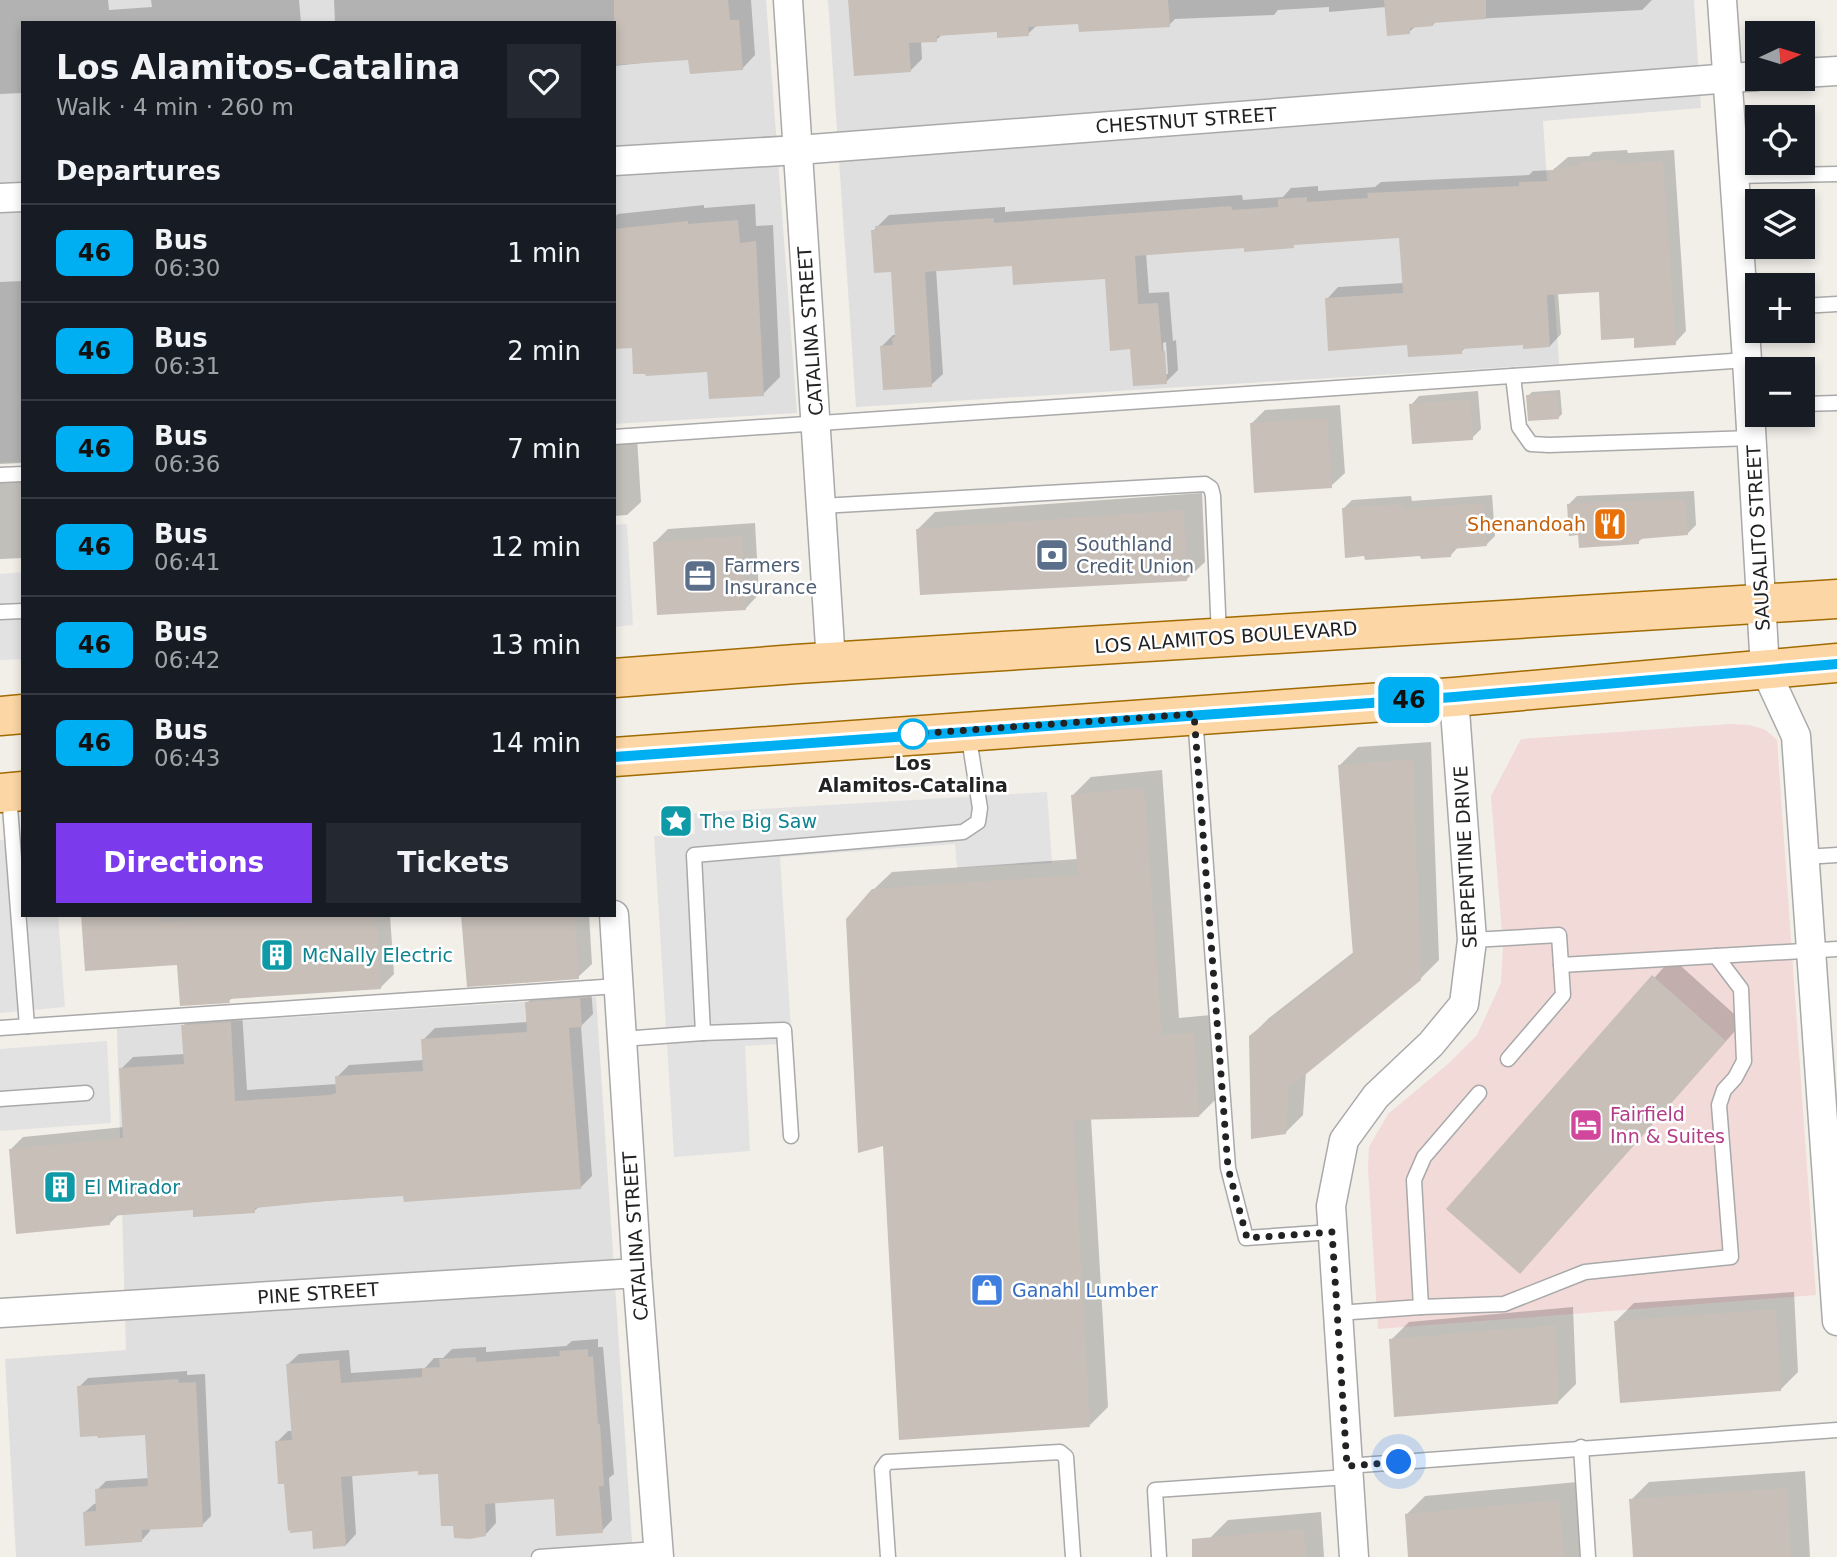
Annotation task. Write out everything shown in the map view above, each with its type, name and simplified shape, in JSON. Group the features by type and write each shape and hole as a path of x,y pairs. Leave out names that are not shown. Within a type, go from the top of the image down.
{"main road":[{"name":"LOS ALAMITOS BOULEVARD","path":"616,678 1837,599"},
{"path":"616,757 1454,697 1837,663"},
{"path":"0,716 21,714"}],"street":[{"name":"CATALINA STREET","path":"788,0 831,662"},
{"name":"SAUSALITO STREET","path":"1722,0 1734,176 1746,273"},
{"path":"1815,73 1837,71"},
{"name":"CHESTNUT STREET","path":"616,161 798,150 1745,77"},
{"path":"0,198 21,197"},
{"name":"SAUSALITO STREET","path":"1753,427 1765,668 1796,736 1804,857 1824,949 1837,1321"},
{"name":"SERPENTINE DRIVE","path":"1354,1557 1331,1206 1343,1140 1376,1096 1431,1044 1464,1004 1472,940 1454,697"},
{"name":"CATALINA STREET","path":"614,917 658,1553"},
{"name":"PINE STREET","path":"0,1313 637,1273"}],"lane":[{"path":"1734,176 1837,174"},
{"path":"1815,305 1837,304"},
{"path":"616,437 1745,360"},
{"path":"1513,376 1519,427 1531,444 1752,438"},
{"path":"1815,403 1837,402"},
{"path":"0,475 21,474"},
{"path":"821,506 1205,484 1213,496 1219,637"},
{"path":"0,612 21,611"},
{"path":"1194,714 1228,1168 1243,1226 1247,1238 1332,1232"},
{"path":"704,1034 694,855 963,832 978,822 980,808 968,731"},
{"path":"10,792 27,1026"},
{"path":"1804,857 1837,855"},
{"path":"1472,940 1559,934 1563,995 1508,1059"},
{"path":"1561,965 1824,949"},
{"path":"1338,1313 1504,1304 1585,1272 1731,1257 1719,1105 1724,1090 1735,1078 1744,1061 1741,989 1716,956"},
{"path":"0,1028 618,986"},
{"path":"622,1039 784,1030 791,1136"},
{"path":"0,1099 86,1093"},
{"path":"1421,1307 1414,1180 1424,1157 1479,1093"},
{"path":"1159,1557 1154,1490 1581,1447 1837,1430"},
{"path":"1581,1447 1588,1557"},
{"path":"888,1557 882,1469 887,1462 1060,1452 1066,1457 1073,1557"},
{"path":"539,1557 658,1553"}],"shaded area":[{"path":"0,0 766,0 797,413 616,424 616,21 21,21 21,462 0,463"},
{"path":"828,0 1694,0 1701,108 1543,121 1559,364 856,407"},
{"path":"627,524 633,625 616,627 616,525"},
{"path":"21,572 21,659 0,660 0,574"},
{"path":"1729,724 1750,725 1766,730 1777,740 1816,1295 1378,1329 1369,1147 1388,1114 1449,1063 1477,1035 1501,983 1503,945 1491,796 1521,739"},
{"path":"1047,792 1052,863 957,868 955,844 780,857 792,1043 745,1046 750,1151 674,1157 654,836 695,834 694,813"},
{"path":"21,837 21,917 58,917 65,1007 0,1013 0,840"},
{"path":"596,997 633,1557 16,1557 5,1359 126,1350 117,1029"},
{"path":"107,1041 111,1123 0,1131 0,1049"}],"building":[{"path":"614,0 728,0 730,20 739,20 743,70 690,74 688,60 616,65"},
{"path":"848,0 1168,0 1170,27 1079,32 1078,24 1028,27 1029,36 997,38 997,32 937,36 937,42 909,43 911,72 854,76"},
{"path":"1384,0 1486,0 1486,19 1433,23 1433,26 1410,28 1410,34 1387,36"},
{"path":"1617,160 1617,164 1663,161 1676,345 1634,348 1634,338 1601,340 1599,292 1547,295 1550,347 1523,349 1523,345 1462,349 1462,354 1408,357 1407,345 1328,351 1325,298 1403,293 1399,238 1294,245 1294,248 1244,252 1244,248 1135,256 1138,304 1158,303 1167,384 1133,386 1130,349 1110,351 1105,279 1013,285 1012,266 925,272 932,387 883,390 880,346 893,345 892,338 895,337 891,272 874,273 871,230 876,230 875,226 994,218 994,223 1231,206 1232,210 1278,207 1278,199 1307,197 1307,202 1368,198 1367,193 1519,186 1519,182 1550,181 1549,171 1555,171 1554,168 1580,166 1580,162"},
{"path":"738,220 740,243 756,241 764,396 709,399 707,372 646,376 633,374 632,348 616,349 616,229 688,221 688,224"},
{"path":"1557,393 1559,419 1528,421 1526,395"},
{"path":"1470,399 1473,440 1412,444 1409,404"},
{"path":"1327,418 1332,488 1254,493 1250,423"},
{"path":"1685,499 1688,535 1639,539 1639,544 1579,548 1578,535 1569,536 1567,504"},
{"path":"1484,503 1487,546 1451,549 1451,557 1365,560 1364,556 1345,558 1342,508 1403,504 1403,509"},
{"name":"Southland Credit Union","path":"1184,510 1187,581 920,595 916,529"},
{"name":"Farmers Insurance","path":"742,536 746,610 657,615 653,542"},
{"path":"1413,759 1421,980 1289,1088 1286,1134 1251,1139 1249,1036 1353,955 1338,765"},
{"name":"Ganahl Lumber","path":"1144,787 1162,1035 1194,1033 1199,1117 1073,1120 1090,1427 899,1440 883,1146 858,1153 846,919 872,889 1078,875 1071,795"},
{"name":"McNally Electric","path":"81,917 161,917 162,922 221,917 376,917 381,989 229,999 230,1003 180,1006 177,965 85,971"},
{"path":"461,917 575,917 579,979 467,987"},
{"name":"Fairfield Inn & Suites","path":"1652,975 1726,1041 1520,1274 1446,1209"},
{"path":"580,998 582,1027 569,1028 581,1189 404,1202 403,1196 325,1201 255,1208 255,1213 193,1217 193,1210 109,1216 110,1225 16,1234 9,1149 123,1138 119,1068 184,1064 181,1025 231,1022 235,1101 330,1095 336,1093 335,1076 423,1071 421,1039 527,1032 525,1002"},
{"path":"1776,1309 1781,1391 1620,1403 1614,1321"},
{"path":"1556,1325 1558,1404 1394,1417 1389,1339"},
{"path":"588,1349 588,1357 593,1356 600,1424 604,1486 599,1486 603,1533 556,1536 554,1499 485,1504 486,1536 454,1538 453,1526 441,1526 438,1474 418,1475 418,1471 341,1477 346,1546 313,1549 312,1531 288,1531 284,1484 278,1484 275,1441 292,1440 286,1364 339,1360 341,1383 422,1377 422,1368 440,1367 439,1359 476,1357 476,1362 560,1356 559,1351"},
{"path":"178,1379 179,1383 196,1382 203,1527 142,1530 142,1542 85,1546 83,1512 96,1511 95,1489 148,1486 145,1435 80,1437 77,1386"},
{"path":"1787,1488 1791,1557 1633,1557 1629,1499"},
{"path":"1559,1500 1564,1557 1408,1557 1405,1514"},
{"path":"1304,1529 1306,1557 1192,1557 1192,1539"}],"bus line":[{"name":"46","path":"616,757 1238,710 1454,697 1765,668 1837,664"}],"place":[{"name":"Shenandoah","path":"1610,524"},
{"name":"Southland Credit Union","path":"1052,555"},
{"name":"Farmers Insurance","path":"700,576"},
{"name":"Los Alamitos-Catalina","path":"913,734"},
{"name":"The Big Saw","path":"676,821"},
{"name":"McNally Electric","path":"277,955"},
{"name":"Fairfield Inn & Suites","path":"1586,1125"},
{"name":"El Mirador","path":"60,1187"},
{"name":"Ganahl Lumber","path":"987,1290"}],"route":[{"path":"913,734 1194,714 1228,1168 1247,1238 1332,1232 1347,1466 1399,1462"}]}
